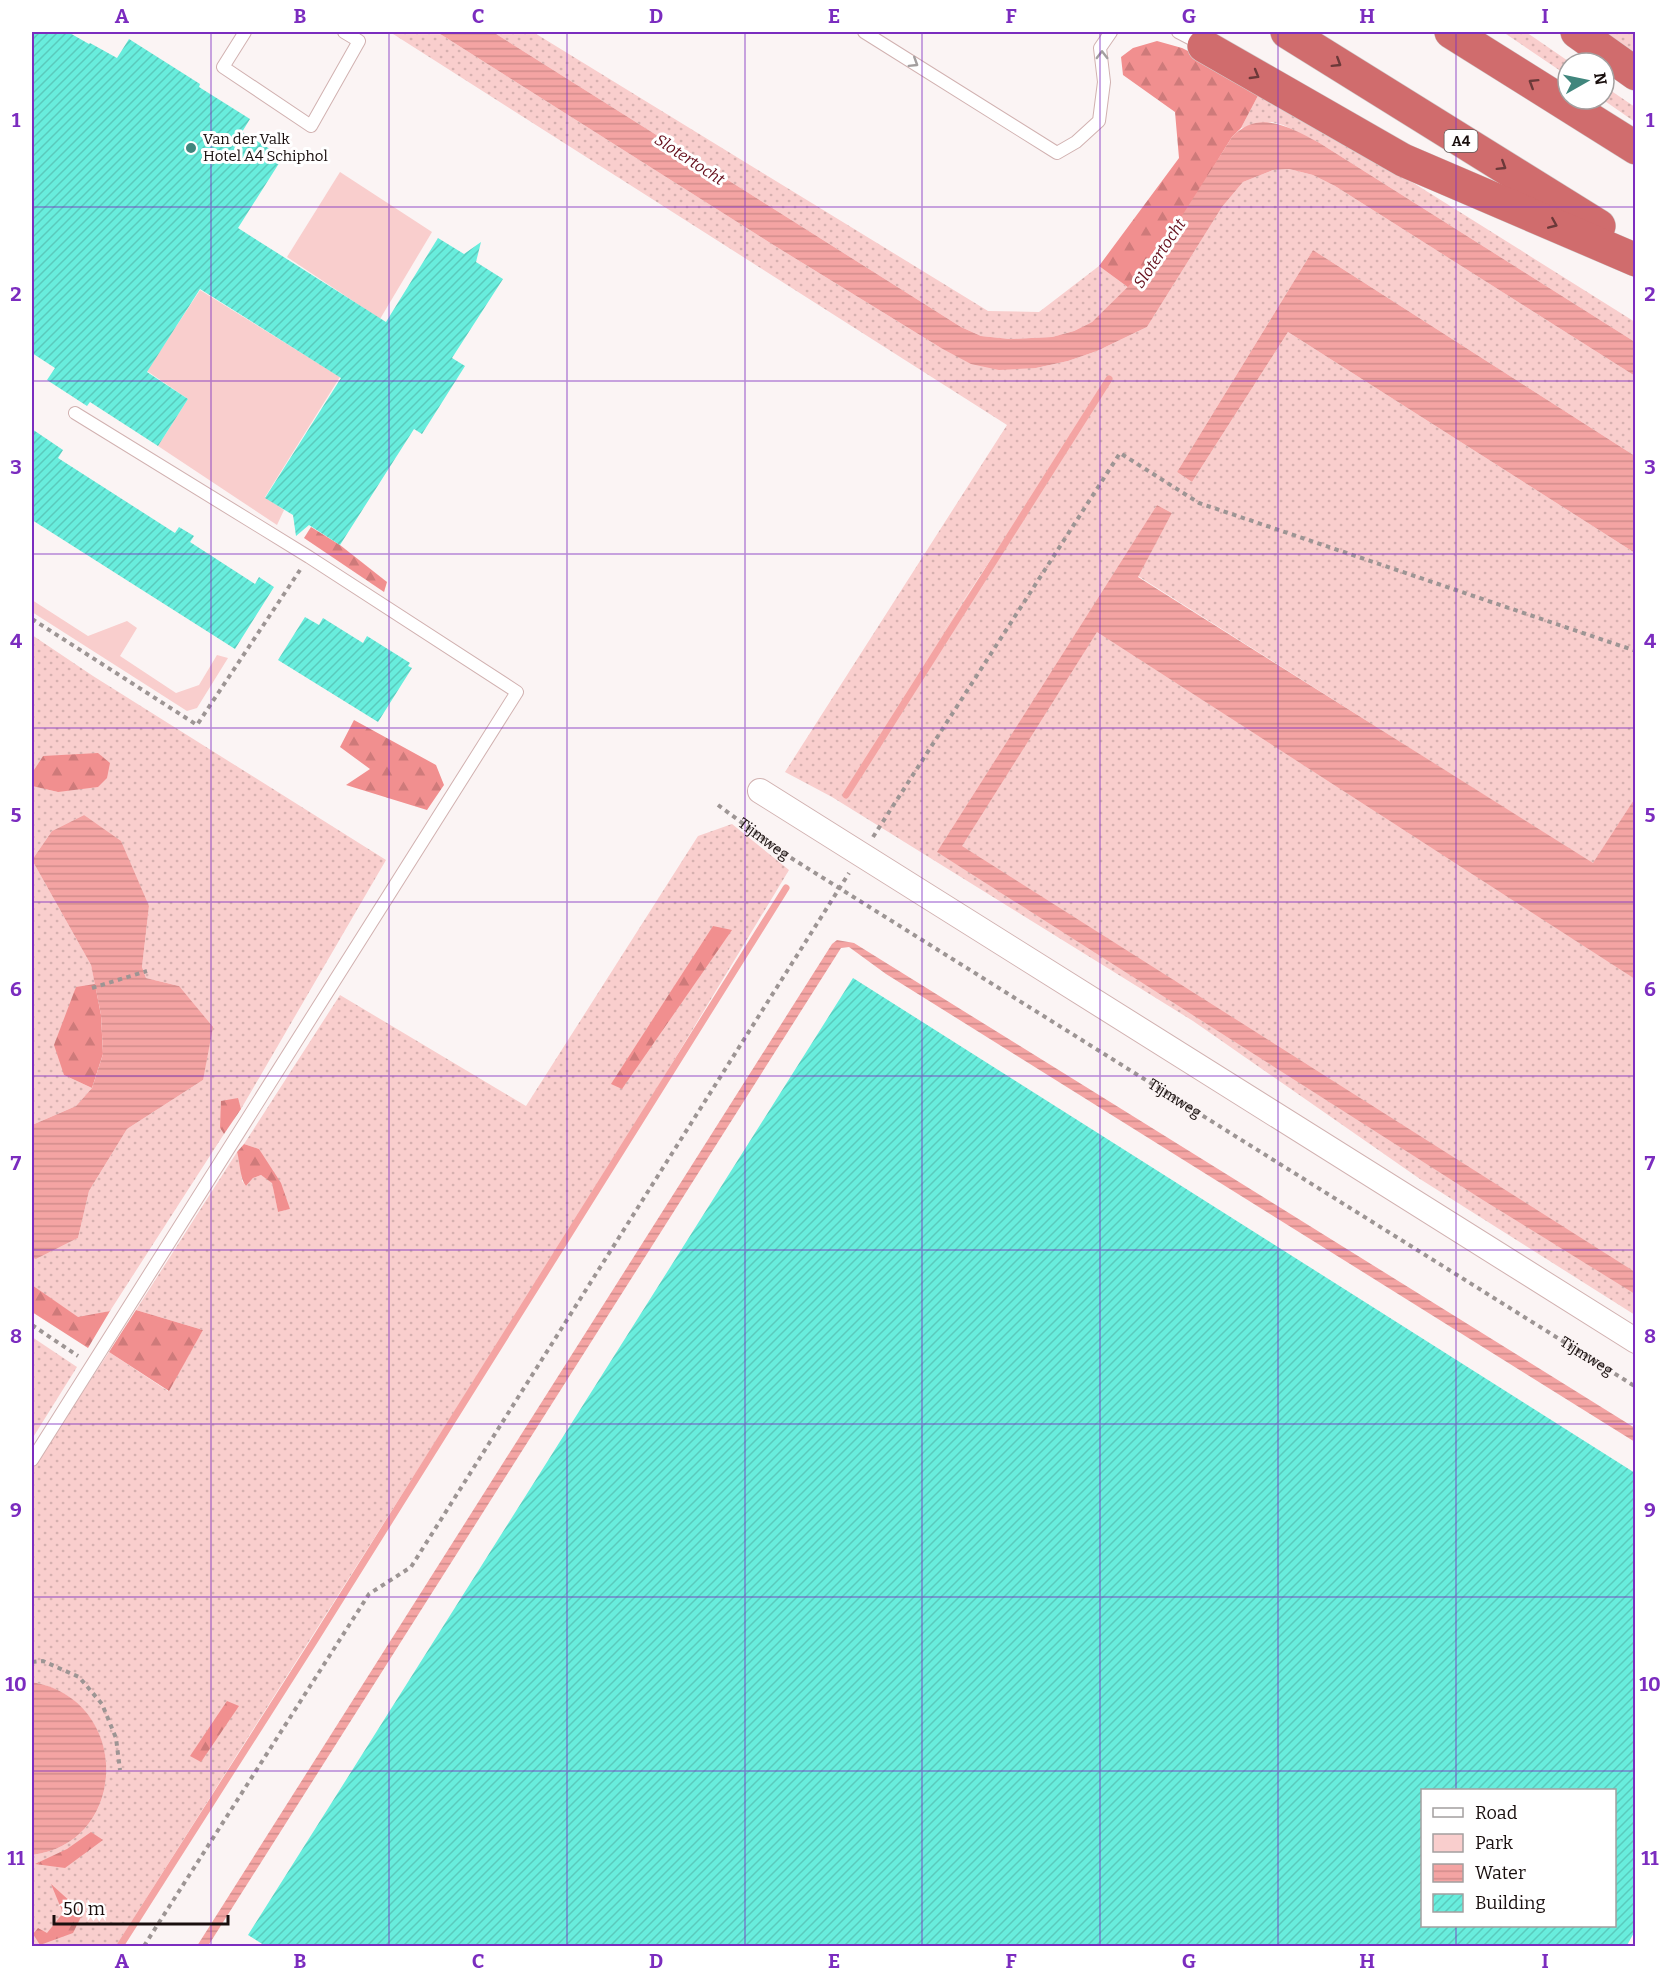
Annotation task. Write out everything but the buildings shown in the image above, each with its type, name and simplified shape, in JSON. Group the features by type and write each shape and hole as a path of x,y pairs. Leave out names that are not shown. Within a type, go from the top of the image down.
{"highway":[{"name":"A4","path":"1287,32 1635,248"},
{"path":"1451,32 1635,148"},
{"path":"1577,32 1635,74"},
{"path":"1191,39 1403,160 1635,260"}],"street":[{"path":"760,791 1635,1341"}],"lane":[{"path":"245,32 223,67 311,126 359,41 344,32"},
{"path":"864,32 1057,153 1076,142 1099,121 1104,82 1100,48 1111,32"},
{"path":"32,1460 517,692 309,557 75,412"}],"path":[{"path":"144,1947 369,1594 411,1567 861,854 1120,453 1199,502 1635,651"},
{"path":"32,619 197,725 309,557"},
{"name":"Tijmweg","path":"718,805 780,851 1635,1387"},
{"path":"92,988 147,971"},
{"path":"32,1325 92,1365"},
{"path":"32,1662 43,1661 79,1677 102,1704 116,1738 120,1770"}],"green space":[{"path":"390,32 437,32 941,348 1036,368 1068,361 1097,351 1147,327 1222,207 1243,182 1273,170 1289,169 1313,175 1335,186 1635,376 1635,456 1313,250 1177,472 1192,482 1288,332 1635,553 1635,798 1593,864 1138,576 1172,513 1157,505 961,846 1097,631 1635,977 1635,1315 1420,1179 1193,1021 832,797 785,772 1007,425","holes":["1043,481 1044,481 934,645"]},
{"path":"493,32 533,32 988,311 1039,312 1099,266 1129,288 1092,322 1074,331 1052,337 1010,339 981,336 961,327"},
{"path":"1503,32 1526,32 1556,53 1556,68"},
{"path":"1598,32 1635,32 1635,58"},
{"path":"1157,41 1182,48 1262,88 1241,128 1232,137 1172,234 1129,288 1099,266 1179,158 1175,112 1123,75 1121,57 1133,48"},
{"path":"1262,88 1635,322 1635,342 1318,142 1272,122 1241,128"},
{"path":"1616,94 1635,107 1635,122 1616,109"},
{"path":"340,172 432,232 380,319 287,257"},
{"path":"200,290 340,377 265,497 284,510 277,525 158,446 188,399 147,371"},
{"path":"311,527 340,545 387,582 384,592 304,538"},
{"path":"32,600 88,636 127,621 137,628 120,656 176,693 199,685 217,655 228,658 197,708 187,711 32,612"},
{"path":"32,635 93,676 386,860 241,1109 237,1098 220,1128 224,1134 110,1311 78,1318 32,1285 32,1258 36,1259 78,1238 89,1191 127,1129 203,1080 179,986 146,978 142,967 149,906 84,815 52,831 32,860 32,786 58,792 43,756 32,773"},
{"path":"354,720 436,765 444,785 427,810 346,785 370,769 340,747"},
{"path":"98,753 110,763 107,778 98,787 58,792 32,786 32,773 43,756"},
{"path":"732,824 789,870 613,1161 116,1946 32,1946 32,1855 64,1845 87,1825 101,1800 106,1771 102,1741 88,1715 65,1694 32,1682 32,1469 109,1352 168,1391 203,1330 136,1310 237,1152 242,1181 246,1186 253,1178 261,1175 272,1182 278,1212 290,1209 259,1149 244,1144 340,995 526,1106 698,836"},
{"path":"32,860 91,965 95,984 76,988 64,1075 92,1088 76,1106 32,1125"},
{"path":"713,926 732,930 622,1089 611,1084"},
{"path":"95,984 101,1015 103,1054 92,1088 64,1075 54,1045 76,987"},
{"path":"238,1098 241,1109 224,1134 220,1128 221,1101"},
{"path":"244,1144 259,1149 281,1183 290,1209 278,1212 272,1183 261,1175 253,1178 246,1186 241,1175 237,1152"},
{"path":"32,1285 78,1317 110,1311 88,1348 32,1312"},
{"path":"136,1310 203,1330 169,1391 109,1352"},
{"path":"32,1337 77,1367 32,1439"},
{"path":"227,1701 239,1706 201,1762 190,1756"},
{"path":"91,1832 103,1840 65,1868 35,1864 67,1849"},
{"path":"51,1884 83,1913 73,1933 40,1945 33,1934 38,1928 47,1933 63,1913"}],"water":[{"name":"Slotertocht","path":"437,32 493,32 961,327 981,336 1010,339 1052,337 1074,331 1092,322 1145,270 1232,137 1253,124 1263,122 1285,126 1318,142 1635,342 1635,376 1335,186 1313,175 1289,169 1273,170 1243,182 1222,207 1147,327 1097,351 1068,361 1036,368 999,370 971,364 775,246"},
{"path":"1313,250 1635,456 1635,553 1288,332 1192,482 1177,472"},
{"path":"1157,505 1172,513 1138,577 1593,863 1635,798 1635,979 1097,632 962,846 1635,1272 1635,1294 1483,1200 937,852"},
{"path":"84,815 121,841 149,906 142,967 146,978 179,986 213,1027 203,1080 127,1129 89,1191 78,1238 36,1259 32,1258 32,1125 76,1106 92,1088 103,1054 101,1015 91,965 32,860 52,831"},
{"path":"837,940 854,943 1635,1428 1635,1442 886,974 849,947 841,948 208,1946 197,1946 832,944"},
{"path":"32,1682 65,1694 88,1715 102,1741 106,1770 101,1799 87,1825 64,1845 32,1855"}],"waterway":[{"path":"846,795 1109,379"},
{"path":"120,1946 313,1643 786,888"}],"place":[{"name":"Van der Valk Hotel A4 Schiphol","path":"191,148"}]}
